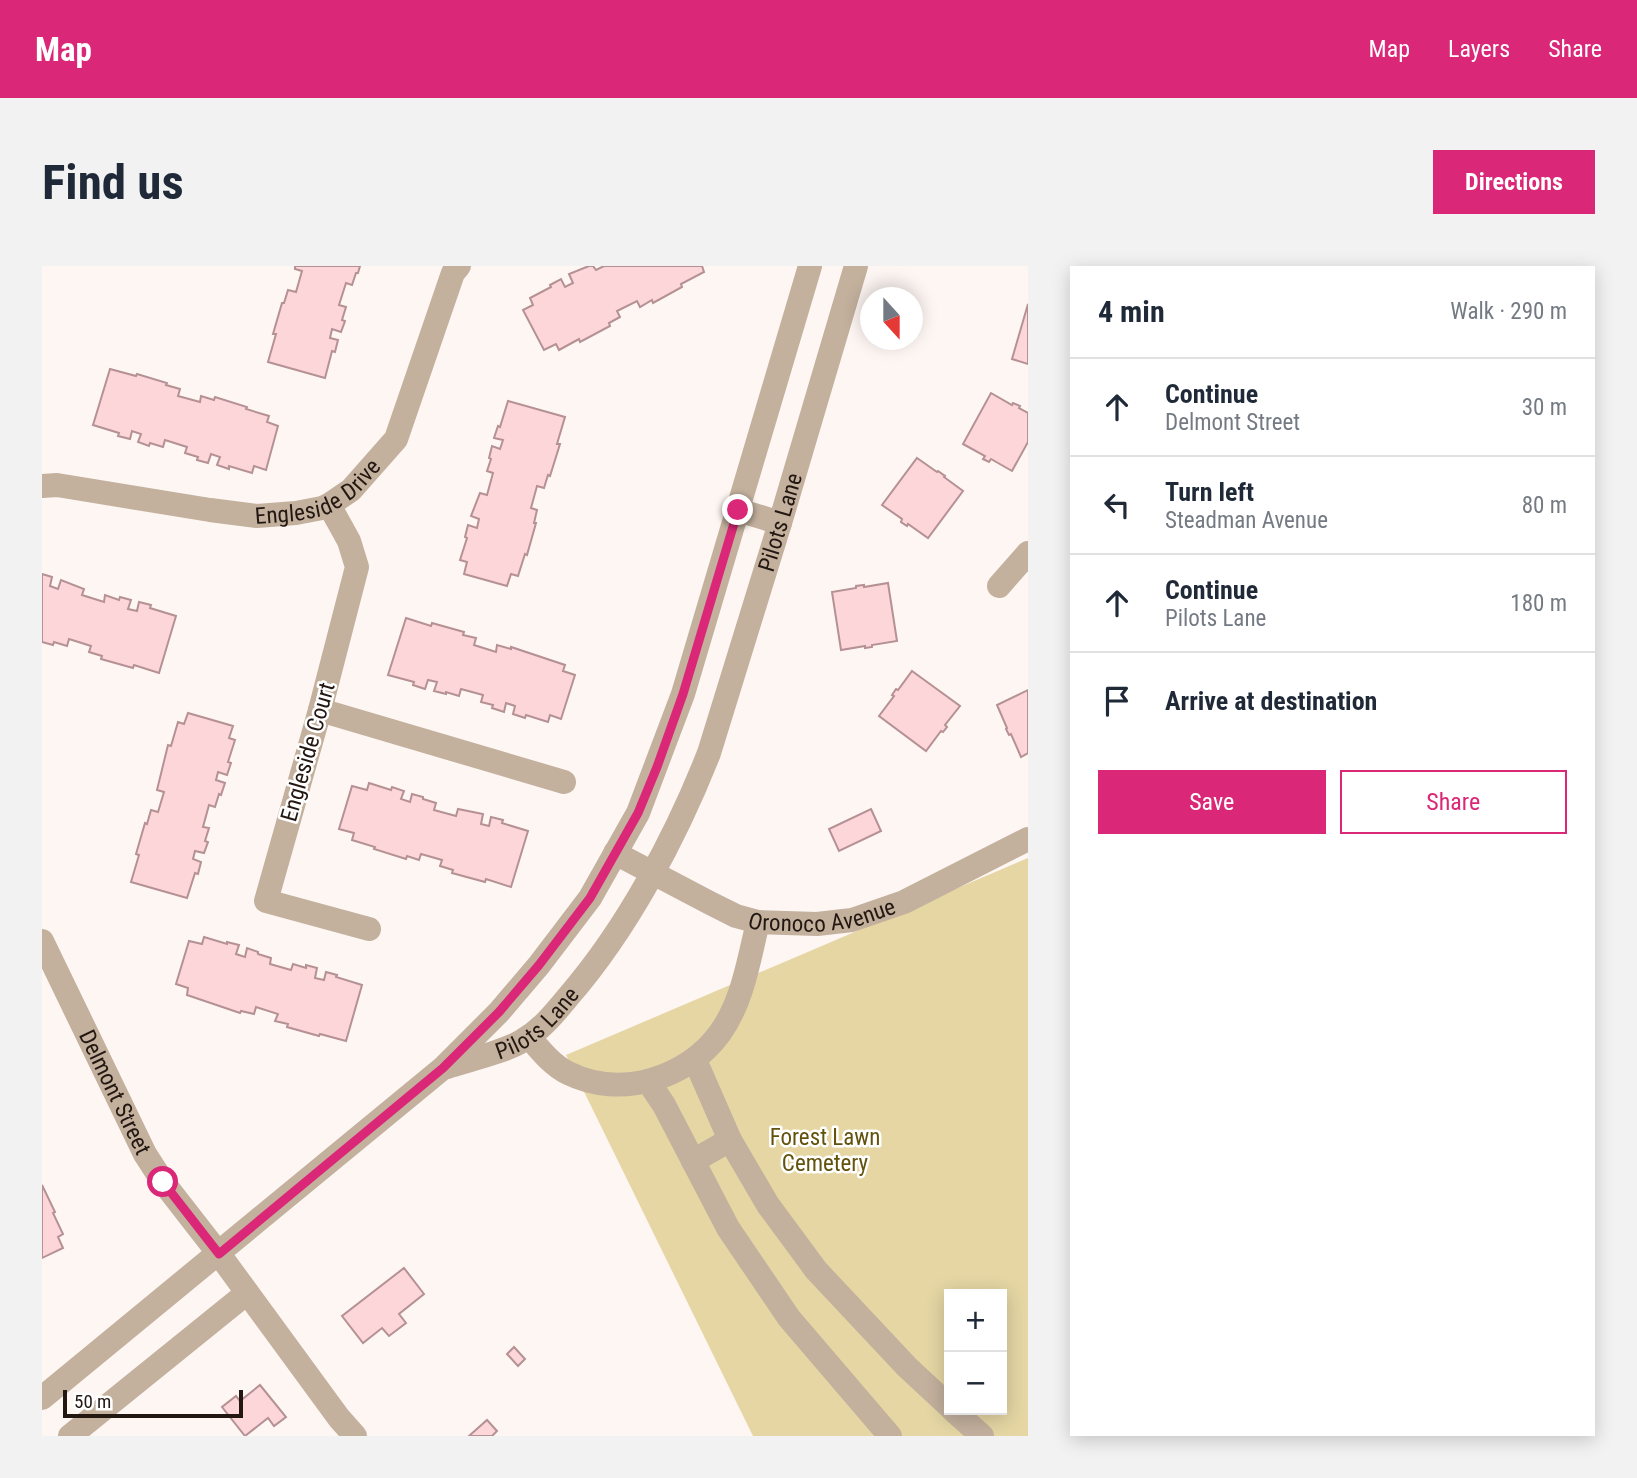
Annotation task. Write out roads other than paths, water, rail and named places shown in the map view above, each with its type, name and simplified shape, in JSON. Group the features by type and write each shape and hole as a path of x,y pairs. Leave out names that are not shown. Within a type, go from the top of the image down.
{"street":[{"name":"Engleside Drive","path":"42,485 57,485 257,516 296,513 329,505 351,491 396,439 453,273 459,266"},
{"name":"Pilots Lane","path":"443,1068 499,1012 539,965 590,898 638,813 683,694 810,266"},
{"name":"Pilots Lane","path":"443,1068 513,1046 542,1027 584,979 621,927 653,872 697,784 709,753 856,266"},
{"name":"Engleside Court","path":"329,505 349,541 358,566 267,901 369,929"},
{"path":"738,510 780,523"},
{"path":"999,586 1028,553"},
{"path":"320,710 564,782"},
{"name":"Oronoco Avenue","path":"615,853 736,916 758,922 817,924 852,920 904,902 1028,839"},
{"path":"529,1037 558,1067 582,1079 617,1085 648,1081 676,1070 695,1059 721,1032 739,999 758,922"},
{"name":"Delmont Street","path":"42,941 145,1154 163,1182 355,1436"},
{"path":"695,1059 730,1140 768,1205 816,1270 907,1367 944,1401"},
{"path":"42,1398 443,1068"},
{"path":"648,1081 664,1105 729,1228 789,1318 890,1436"},
{"path":"693,1161 730,1140"},
{"path":"70,1436 247,1293"},
{"path":"959,1415 982,1436"}],"park label":[{"name":"Forest Lawn Cemetery","path":"825,1150"}]}
